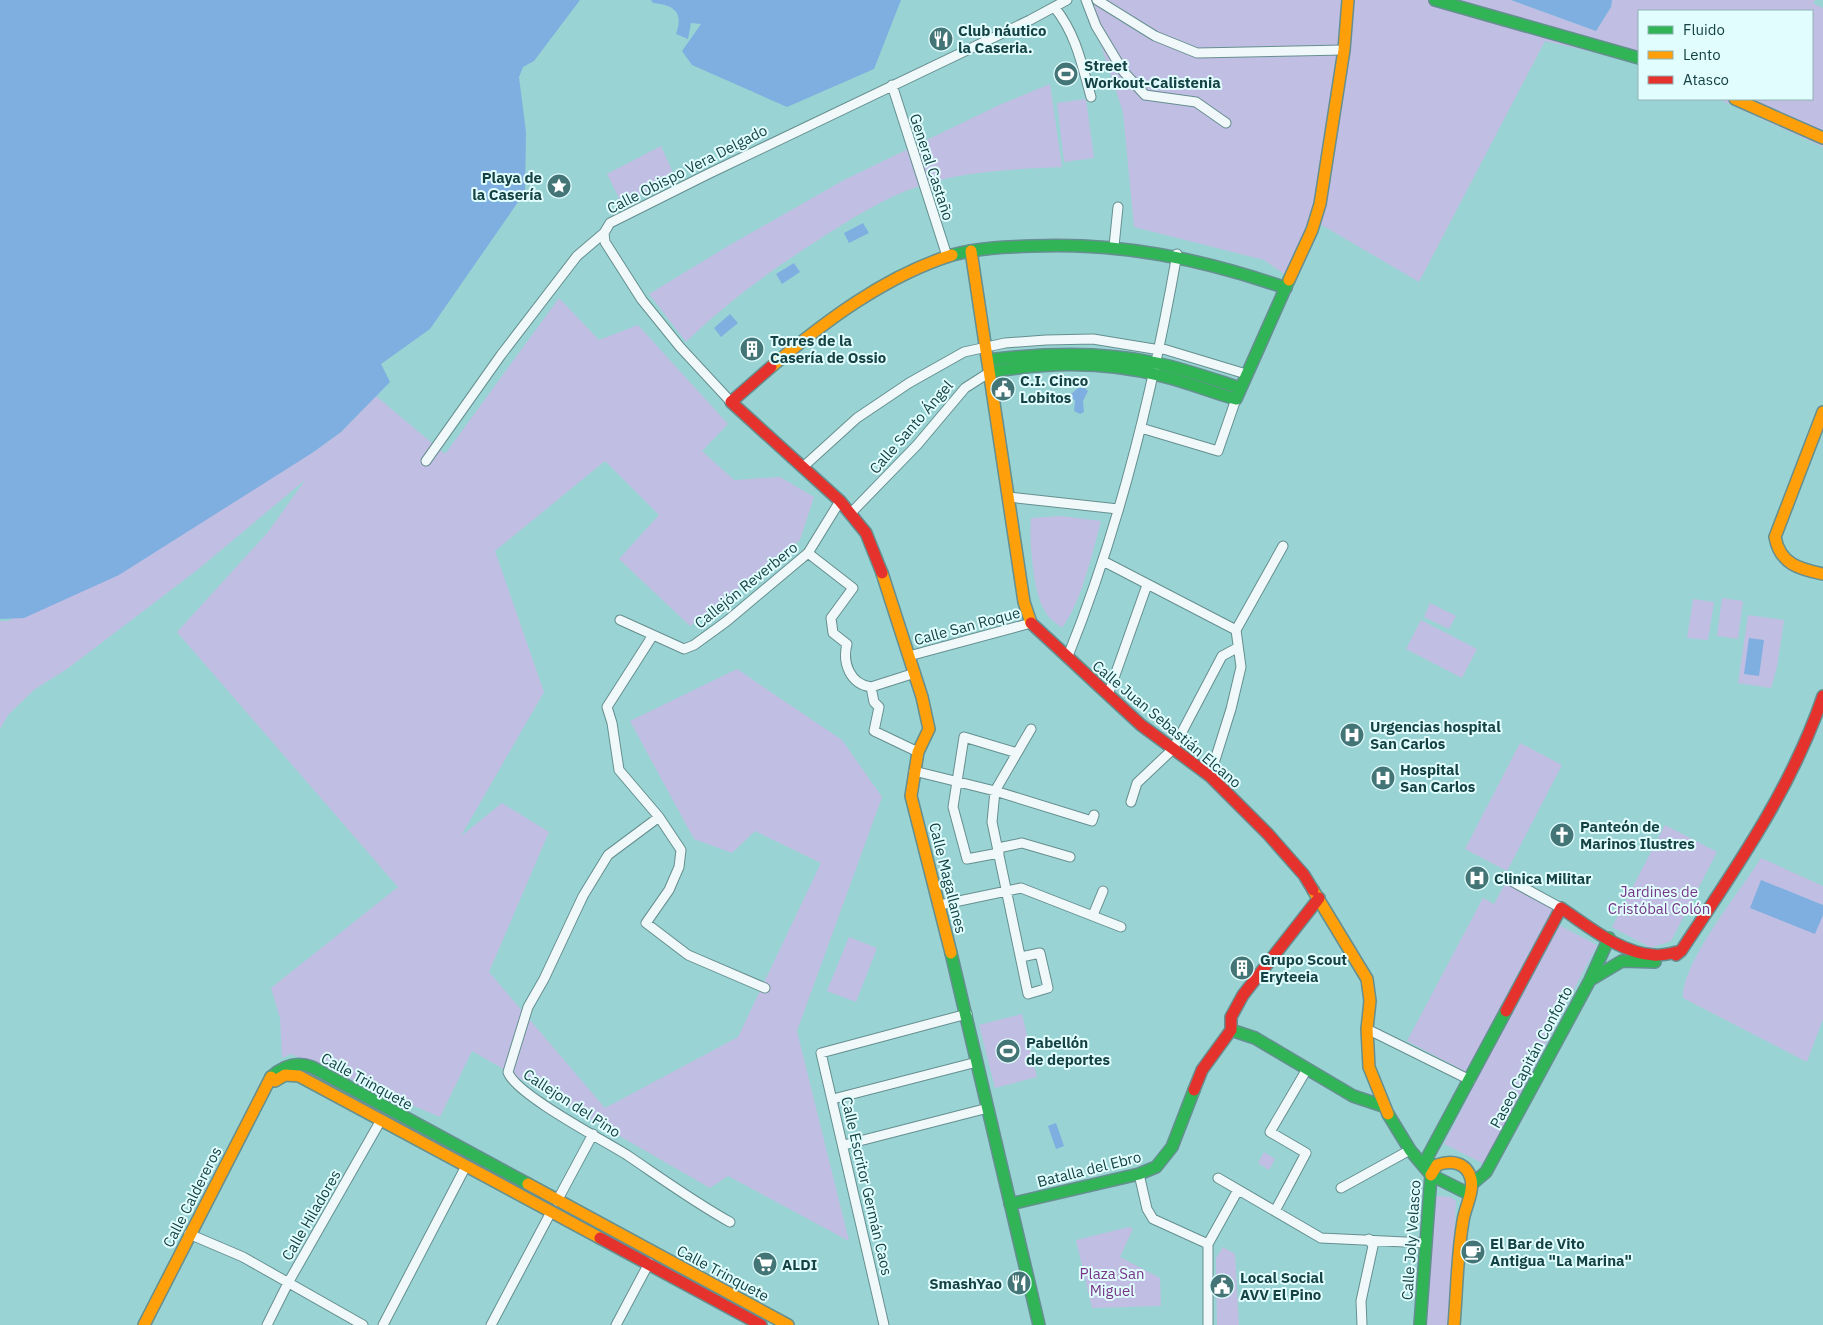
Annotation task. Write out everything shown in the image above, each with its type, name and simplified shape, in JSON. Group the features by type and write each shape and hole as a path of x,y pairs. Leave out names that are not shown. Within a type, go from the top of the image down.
{"street":[{"name":"Calle Obispo Vera Delgado","path":"803,467 731,402 680,348 642,300 605,242 604,234 610,223 892,85 1055,8 1068,0"},
{"path":"1086,0 1096,26 1123,70 1145,94 1196,102 1226,123"},
{"path":"1097,0 1154,36 1197,53 1344,50"},
{"path":"1141,428 1218,451 1240,388 1312,230 1320,204 1344,50 1348,0"},
{"path":"1435,0 1638,58"},
{"path":"1055,8 1067,23 1074,40 1091,97"},
{"name":"General Castaño","path":"892,85 947,256"},
{"path":"1737,100 1823,138"},
{"path":"1114,246 1118,207"},
{"path":"426,461 501,355 577,256 604,234"},
{"path":"731,402 802,340 834,318 896,279 947,256 971,251 1044,244 1114,246 1177,254 1234,269 1286,288"},
{"path":"971,251 1024,602 1031,623"},
{"path":"1068,656 1103,561 1141,428 1160,349 1177,254"},
{"name":"Calle Santo Ángel","path":"803,467 857,418 909,383 964,352 986,346 1046,340 1092,339 1160,349 1246,374"},
{"name":"Calle Santo Ángel","path":"988,360 1047,354 1092,354 1240,388"},
{"name":"Calle Santo Ángel","path":"850,514 917,446 965,388 990,372 1050,366 1155,368 1236,399"},
{"path":"1823,412 1775,537 1780,556 1786,563 1795,568 1823,574"},
{"name":"Calle Magallanes","path":"803,467 840,501 866,533 878,560 915,673 929,729 918,752 911,796 940,905 1039,1325"},
{"path":"1008,497 1118,509"},
{"name":"Callejón Reverbero","path":"620,620 684,649 694,645 727,621 808,552 840,501"},
{"path":"1210,776 1231,709 1241,667 1236,630 1283,546"},
{"path":"808,552 853,588 831,618 833,633 847,644 844,656 853,679 871,688 915,673"},
{"path":"1103,561 1236,630"},
{"path":"1108,695 1147,585"},
{"name":"Calle San Roque","path":"910,656 1031,623"},
{"name":"Calle Juan Sebastián Elcano","path":"1031,623 1141,725 1210,776 1304,875 1368,979 1370,1001 1367,1029 1370,1075 1383,1106 1410,1150 1431,1175"},
{"path":"653,635 606,707 612,723 619,770 659,817 681,850 679,867 669,890 646,923 688,955 765,988"},
{"path":"1131,802 1137,783 1172,749 1222,656 1237,648"},
{"path":"871,688 874,702 879,708 874,731 918,752"},
{"path":"1590,980 1622,960 1658,962 1672,958 1681,951 1783,792 1813,730 1823,696"},
{"path":"1021,957 1040,953 1048,988 1028,994 992,822 995,791 1031,729"},
{"path":"1017,753 964,737 954,807 967,859 1022,843 1070,857"},
{"path":"914,771 1093,818"},
{"name":"Callejon del Pino","path":"659,817 608,855 582,896 544,979 528,1007 508,1068 509,1077 518,1086 546,1106 593,1134 696,1203 730,1222"},
{"path":"1504,877 1561,908 1609,938 1649,955 1660,956 1681,951"},
{"path":"940,905 1021,888 1121,927"},
{"path":"1093,915 1103,891"},
{"name":"Batalla del Ebro","path":"1010,1204 1139,1174 1156,1167 1172,1147 1202,1070 1231,1030 1231,1017 1244,995 1319,898"},
{"path":"1367,1029 1470,1080 1561,908"},
{"name":"Paseo Capitán Conforto","path":"1471,1189 1486,1172 1590,980 1609,938"},
{"name":"Calle Escritor Germán Caos","path":"884,1325 821,1052 966,1014"},
{"path":"1231,1030 1255,1038 1341,1090 1383,1106"},
{"path":"833,1099 977,1062"},
{"name":"Calle Trinquete","path":"268,1083 271,1076 282,1068 292,1064 306,1064 788,1325"},
{"path":"1275,1211 1306,1153 1270,1132 1306,1069"},
{"name":"Calle Trinquete","path":"268,1083 285,1075 299,1076 761,1325"},
{"name":"Calle Joly Velasco","path":"1420,1325 1431,1175 1428,1156 1470,1080"},
{"name":"Calle Caldereros","path":"144,1325 268,1083"},
{"path":"844,1145 988,1108"},
{"name":"Calle Hiladores","path":"267,1325 288,1283 381,1120"},
{"path":"557,1201 593,1134"},
{"path":"1341,1188 1410,1150"},
{"path":"1454,1325 1463,1220 1471,1189 1469,1172 1455,1162 1437,1165 1431,1175 1471,1189"},
{"path":"383,1325 466,1166"},
{"path":"1139,1174 1147,1209 1153,1219 1208,1244"},
{"path":"1218,1178 1321,1238 1371,1243 1426,1243"},
{"path":"1208,1325 1208,1244 1238,1190"},
{"path":"491,1325 551,1212"},
{"path":"189,1234 243,1257 363,1325"},
{"path":"1362,1325 1361,1301 1371,1243"},
{"path":"616,1325 649,1263"}],"green space":[{"path":"1086,0 1511,0 1596,31 1611,7 1612,0 1815,0 1813,3 1823,8 1823,147 1720,100 1813,100 1813,10 1638,10 1638,63 1545,41 1419,282 1315,221 1290,278 1264,260 1134,227 1123,112"},
{"path":"1050,84 1062,167 1009,170 956,177 922,185 894,196 854,218 780,265 732,301 686,342 649,294 728,246 844,180 997,106"},
{"path":"1086,99 1094,158 1064,162 1057,103"},
{"path":"661,146 675,177 622,204 607,174"},
{"path":"559,298 599,340 638,325 728,424 702,451 734,480 780,477 814,497 800,540 690,626 619,559 659,515 605,461 495,551 544,692 461,836 502,803 549,832 489,972 605,1108 738,1037 821,863 755,831 732,853 694,839 630,721 737,669 842,740 882,797 797,1031 849,1241 728,1176 710,1188 472,1051 440,1117 291,1054 282,1058 280,1018 271,988 398,887 177,632 268,532 305,480 196,571 67,669 35,689 8,715 0,729 0,621 8,621 23,613 312,453 341,432 376,396 445,454"},
{"path":"1060,516 1101,521 1081,591 1062,628 1046,614 1037,592 1031,539 1031,518"},
{"path":"1722,598 1743,601 1738,639 1717,636"},
{"path":"1693,599 1714,602 1708,640 1687,638"},
{"path":"1430,603 1456,616 1449,629 1424,617"},
{"path":"1748,615 1784,620 1777,667 1771,688 1738,683"},
{"path":"1421,620 1477,649 1462,678 1406,649"},
{"path":"1520,743 1562,765 1507,871 1465,849"},
{"name":"Jardines de Cristóbal Colón","path":"1665,825 1717,852 1671,941 1651,948 1612,927"},
{"path":"1761,858 1823,886 1823,1019 1807,1062 1683,998 1685,983 1702,946"},
{"path":"1506,882 1556,909 1468,1073 1407,1041 1483,898 1494,904"},
{"path":"1557,924 1597,945 1484,1164 1444,1144"},
{"path":"849,937 877,948 856,1002 827,991"},
{"name":"Pabellón de deportes","path":"1022,1014 1037,1077 995,1088 979,1025"},
{"path":"1264,1152 1275,1159 1269,1170 1258,1163"},
{"path":"1438,1196 1451,1197 1456,1201 1451,1325 1424,1325 1435,1198"},
{"name":"Plaza San Miguel","path":"1129,1227 1133,1229 1120,1257 1160,1278 1161,1306 1092,1308 1076,1240"},
{"path":"1223,1247 1235,1254 1239,1325 1217,1325 1216,1258"}],"shaded area":[{"path":"0,0 580,0 534,61 523,67 519,77 526,132 525,192 430,329 381,364 390,382 341,432 312,453 119,575 24,618 0,619"},
{"path":"651,0 901,0 874,69 787,107 692,65 682,51 701,24 691,23 688,39 676,34 679,20 678,15 672,8 653,3"},
{"path":"1511,0 1612,0 1611,7 1596,31"},
{"path":"863,223 869,233 849,243 844,233"},
{"path":"794,263 800,272 782,284 776,274"},
{"path":"730,314 738,323 721,337 714,328"},
{"path":"1078,388 1085,388 1088,391 1083,401 1084,412 1080,414 1074,411 1075,401 1070,395"},
{"path":"1749,638 1764,640 1759,676 1744,674"},
{"path":"1761,880 1823,905 1823,915 1815,934 1750,908"},
{"path":"1056,1123 1064,1146 1056,1149 1048,1126"}],"traffic: fast":[{"path":"1435,0 1638,58"},
{"path":"952,255 1002,247 1065,245 1129,250 1192,261 1286,288"},
{"path":"990,372 1055,365 1120,368 1171,378 1236,399 1289,280"},
{"path":"988,360 1072,354 1114,356 1166,365 1240,388"},
{"path":"1472,1184 1486,1172 1590,980 1609,938"},
{"path":"951,953 1039,1325"},
{"path":"1590,980 1622,961 1655,962"},
{"path":"1420,1325 1431,1175 1428,1156 1506,1011"},
{"path":"1231,1030 1255,1038 1353,1096 1383,1106"},
{"path":"271,1077 280,1070 290,1066 301,1064 312,1067 528,1184"},
{"path":"1010,1204 1139,1174 1156,1167 1172,1147 1194,1090"},
{"path":"1388,1114 1410,1150 1431,1175 1469,1194"}],"traffic: slow":[{"path":"1289,280 1312,230 1320,204 1344,50 1348,0"},
{"path":"1737,100 1823,138"},
{"path":"971,251 1024,602 1031,623"},
{"path":"771,367 812,333 856,302 903,275 952,255"},
{"path":"1823,412 1775,537 1781,553 1792,564 1823,574"},
{"path":"882,573 922,697 929,729 918,752 911,796 951,953"},
{"path":"1313,890 1367,979 1370,1001 1367,1029 1369,1067 1388,1114"},
{"path":"275,1081 285,1075 299,1076 600,1238"},
{"path":"144,1325 271,1077"},
{"path":"1431,1175 1437,1165 1458,1164 1469,1173 1472,1184 1459,1247 1454,1325"},
{"path":"528,1184 788,1325"}],"traffic: jam":[{"path":"771,367 731,402 840,501 866,533 882,573"},
{"path":"1031,623 1141,725 1210,776 1268,834 1304,875 1313,890"},
{"path":"1676,955 1681,951 1760,828 1795,764 1823,696"},
{"path":"1194,1090 1202,1070 1231,1030 1231,1017 1243,995 1319,898"},
{"path":"1506,1011 1561,908 1605,938 1629,949 1657,955 1681,951"},
{"path":"600,1238 761,1325"}],"place":[{"name":"Club náutico la Caseria.","path":"941,39"},
{"name":"Street Workout-Calistenia","path":"1066,74"},
{"name":"Playa de la Casería","path":"559,186"},
{"name":"Torres de la Casería de Ossio","path":"752,349"},
{"name":"C.I. Cinco Lobitos","path":"1003,389"},
{"name":"Urgencias hospital San Carlos","path":"1352,735"},
{"name":"Hospital San Carlos","path":"1383,778"},
{"name":"Panteón de Marinos Ilustres","path":"1562,835"},
{"name":"Clinica Militar","path":"1477,878"},
{"name":"Grupo Scout Eryteeia","path":"1242,968"},
{"name":"Pabellón de deportes","path":"1008,1051"},
{"name":"El Bar de Vito Antigua \"La Marina\"","path":"1473,1252"},
{"name":"ALDI","path":"765,1264"},
{"name":"SmashYao","path":"1019,1283"},
{"name":"Local Social AVV El Pino","path":"1222,1286"}]}
